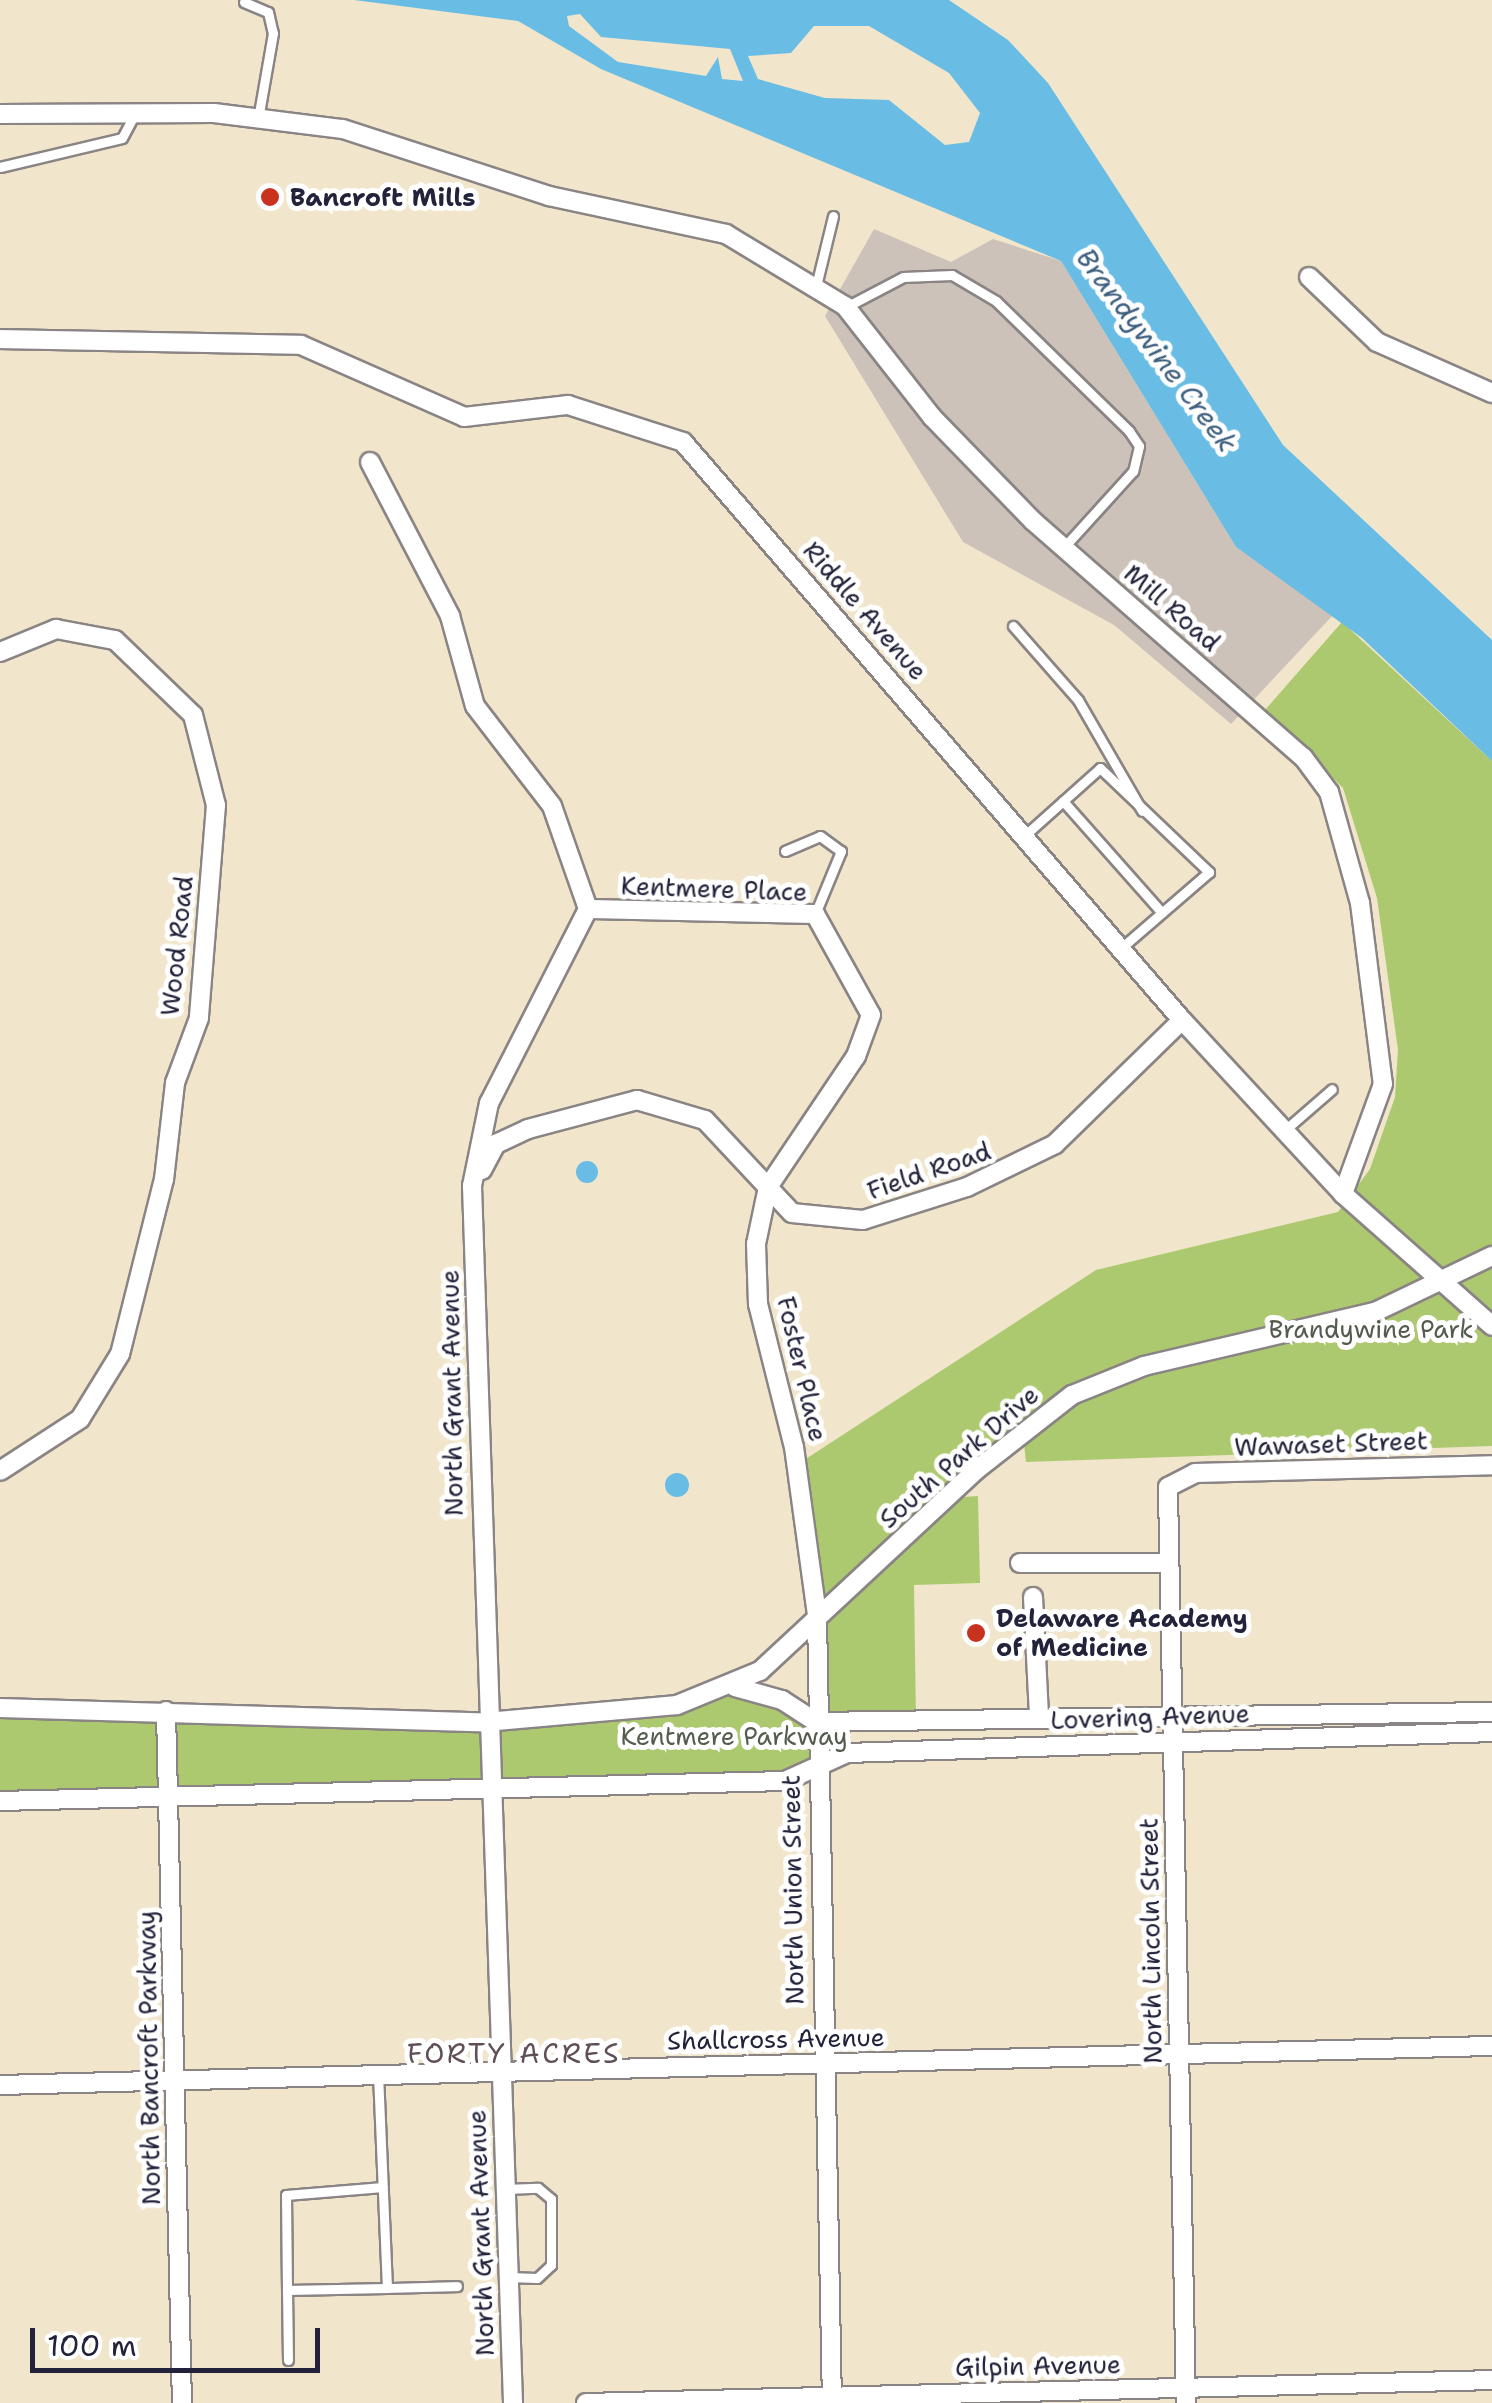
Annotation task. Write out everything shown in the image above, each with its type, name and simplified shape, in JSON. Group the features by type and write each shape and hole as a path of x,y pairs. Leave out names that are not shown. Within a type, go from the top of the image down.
{"street":[{"name":"Mill Road","path":"0,114 258,119 343,129 549,196 661,216 726,234 846,308 932,418 1064,548 1303,757 1329,792 1360,904 1383,1084 1343,1194"},
{"path":"1308,277 1377,342 1492,393"},
{"name":"Riddle Avenue","path":"0,339 280,342 464,416 568,404 654,427 698,456 1182,1020 1343,1194 1447,1280 1492,1326"},
{"path":"370,462 450,616 475,706 552,806 588,910"},
{"name":"Wood Road","path":"0,652 56,629 115,640 193,716 216,806 198,1018 176,1083 164,1179 120,1354 80,1419 0,1471"},
{"name":"Kentmere Place","path":"588,910 815,914 861,985"},
{"name":"North Grant Avenue","path":"512,2403 486,1722 472,1186 489,1103 588,910"},
{"name":"Foster Place","path":"817,1616 794,1446 758,1304 756,1244 768,1187 856,1056 871,1015 861,985"},
{"name":"Field Road","path":"472,1186 496,1144 602,1103 637,1100 705,1120 792,1213 863,1220 981,1182 1055,1144 1182,1020"},
{"name":"South Park Drive","path":"817,1616 1040,1414 1093,1384 1375,1312 1492,1256"},
{"name":"Wawaset Street","path":"1173,1480 1492,1465"},
{"name":"North Lincoln Street","path":"1173,1480 1168,1563 1186,2395"},
{"path":"1020,1563 1168,1563"},
{"path":"1033,1596 1039,1717"},
{"path":"0,1708 486,1722 636,1714 734,1687 817,1616"},
{"name":"North Union Street","path":"817,1616 814,1770 832,2399"},
{"path":"734,1687 782,1700 816,1722"},
{"name":"North Bancroft Parkway","path":"166,1711 182,2403"},
{"name":"Lovering Avenue","path":"816,1722 1492,1712"},
{"name":"Lovering Avenue","path":"814,1770 847,1753 1492,1732"},
{"path":"0,1801 785,1781 814,1770"},
{"name":"Shallcross Avenue","path":"0,2085 823,2063 1179,2060 1492,2046"},
{"name":"Gilpin Avenue","path":"586,2403 1186,2395 1492,2380"}],"lane":[{"path":"244,2 268,12 273,33 258,119"},
{"path":"0,168 122,138 135,114"},
{"path":"816,286 834,216"},
{"path":"846,308 903,277 952,275 996,301 1129,431 1139,446 1132,471 1064,548"},
{"path":"1013,626 1078,700 1144,817"},
{"path":"1024,836 1100,768 1144,817 1208,872 1121,948"},
{"path":"1063,801 1162,913"},
{"path":"785,851 820,836 842,851 815,914"},
{"path":"1284,1130 1332,1089"},
{"path":"378,2074 387,2288"},
{"path":"288,2360 286,2195 383,2187"},
{"path":"504,2189 538,2188 550,2199 551,2265 536,2278 508,2277"},
{"path":"287,2290 457,2286"}],"shaded area":[{"path":"874,229 951,262 993,239 1061,261 1236,547 1333,615 1231,724 1114,625 963,542 825,316"}],"green space":[{"name":"Brandywine Park","path":"1342,622 1492,761 1492,1446 1026,1462 1024,1444 963,1497 978,1496 980,1583 914,1585 916,1720 816,1722 815,1769 803,1777 0,1801 0,1708 567,1721 735,1687 815,1722 817,1616 798,1464 1096,1270 1338,1212 1370,1169 1395,1097 1398,1050 1377,898 1343,788 1265,710"}],"water":[{"name":"Brandywine Creek","path":"354,0 949,0 1008,40 1048,83 1283,445 1492,640 1492,761 1362,638 1236,547 1061,261 601,69 518,21","holes":["580,14 601,37 730,49 743,81 722,79 718,57 706,76 618,62 569,26 567,16","814,26 869,26 949,73 980,113 969,142 945,145 889,100 825,98 758,79 748,56 791,53"]},
{"path":"587,1161 595,1164 595,1180 587,1183 579,1180 576,1172 579,1164"},
{"path":"677,1473 686,1476 686,1494 677,1497 668,1494 665,1485 668,1476"}],"place":[{"name":"Bancroft Mills","path":"270,197"},
{"name":"Delaware Academy of Medicine","path":"976,1633"}],"district":[{"name":"FORTY ACRES","path":"514,2053"}],"park label":[{"name":"Kentmere Parkway","path":"734,1736"}]}
